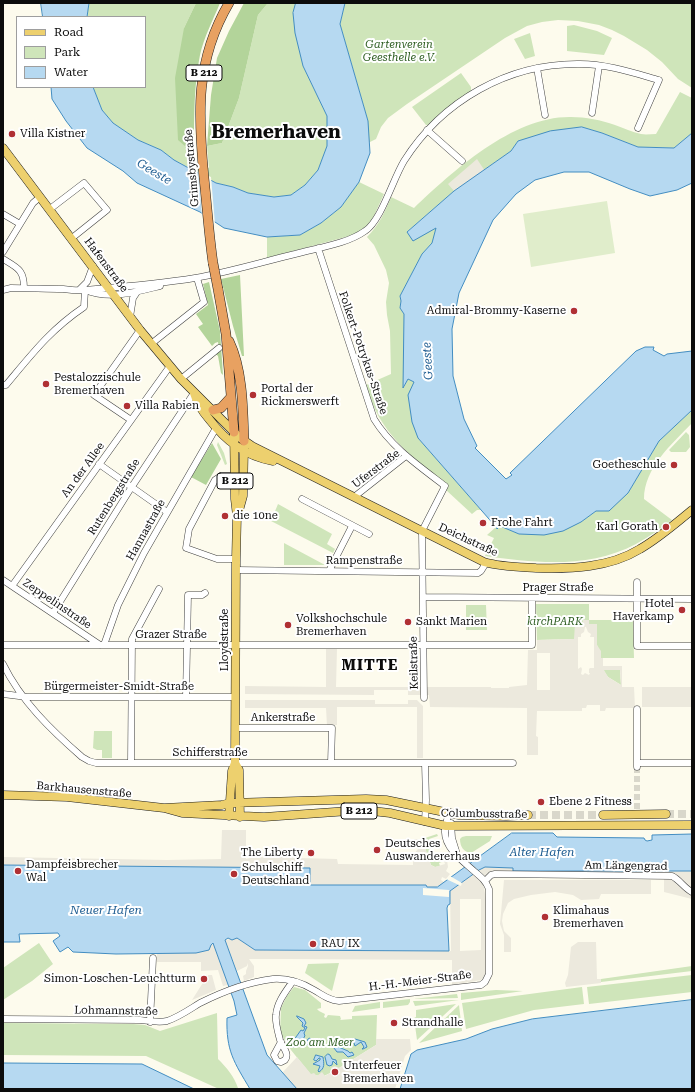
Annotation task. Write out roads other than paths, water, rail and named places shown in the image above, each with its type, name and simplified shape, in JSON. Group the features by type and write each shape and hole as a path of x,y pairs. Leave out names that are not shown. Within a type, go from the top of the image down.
{"highway":[{"name":"Grimsbystraße","path":"229,3 212,42 202,80 200,124 210,240 226,334 234,432"},
{"name":"Grimsbystraße","path":"226,334 235,357 240,382 244,442"},
{"path":"213,410 221,408 231,397"}],"main road":[{"name":"Hafenstraße","path":"3,148 140,330 181,379 244,442"},
{"name":"Hafenstraße","path":"194,393 197,404 216,428 234,446"},
{"name":"Grimsbystraße","path":"234,432 234,446"},
{"name":"B 212","path":"239,475 244,452 244,442"},
{"name":"Deichstraße","path":"244,442 486,563 497,566 578,568 604,564 623,558 641,549 661,536 692,510"},
{"name":"Deichstraße","path":"234,446 244,452 270,460 284,462"},
{"name":"Lloydstraße","path":"229,816 232,771 235,763 237,516 243,496 234,446"},
{"name":"Lloydstraße","path":"235,763 239,770 240,817"},
{"name":"Barkhausenstraße","path":"3,795 67,797 164,808 182,813 229,816"},
{"name":"Columbusstraße","path":"230,803 366,799 386,800 459,815 528,815"},
{"name":"Barkhausenstraße","path":"164,808 222,805 230,803"},
{"name":"Columbusstraße","path":"229,816 275,817 363,810 390,813 448,826 692,825"},
{"path":"603,815 637,812 662,814 653,819 654,823 657,825"}],"street":[{"path":"112,291 197,278 318,248 350,238 366,231 377,219 398,171 427,130 442,115 476,91 512,75 537,68 581,64 633,72 659,80 638,128"},
{"path":"592,113 599,66"},
{"path":"537,68 545,115"},
{"path":"427,130 462,161"},
{"path":"50,209 84,183 106,210 72,238"},
{"path":"3,252 32,204 40,197"},
{"path":"3,214 20,224"},
{"name":"Folkert-Potrykus-Straße","path":"318,248 371,413 378,426 399,451 406,456"},
{"path":"3,259 17,267 21,272 24,278 24,288"},
{"path":"3,385 6,384 46,338 84,307 82,290 87,282 93,266"},
{"path":"152,344 204,302 197,278"},
{"path":"3,290 11,288 24,288 137,292 177,281"},
{"path":"3,285 11,288"},
{"path":"130,317 133,298 137,292"},
{"path":"131,420 94,395 140,330"},
{"path":"181,379 219,348"},
{"name":"An der Allee","path":"12,586 170,366"},
{"name":"Rutenbergstraße","path":"53,613 131,488 194,393"},
{"name":"Hannastraße","path":"102,645 118,605 144,553 216,428"},
{"name":"Uferstraße","path":"354,497 406,456 445,486 422,531"},
{"path":"99,464 167,512"},
{"path":"236,560 217,559 186,548 189,529 215,480 221,476 239,475"},
{"path":"302,499 369,534"},
{"path":"329,571 352,526"},
{"name":"Keilstraße","path":"422,531 424,698"},
{"name":"Rampenstraße","path":"236,570 478,573 486,563"},
{"name":"Zeppelinstraße","path":"3,580 102,645"},
{"path":"637,582 637,646 692,646"},
{"path":"131,763 132,639 159,589"},
{"path":"186,697 188,595 202,595 205,593"},
{"name":"Prager Straße","path":"423,597 692,599"},
{"name":"Grazer Straße","path":"3,645 532,645 532,598"},
{"name":"Schifferstraße","path":"3,664 13,683 39,717 89,761 96,764 513,763"},
{"name":"Bürgermeister-Smidt-Straße","path":"3,694 23,696 236,697"},
{"path":"637,709 637,765 692,764"},
{"name":"Ankerstraße","path":"235,728 332,728 331,763"},
{"path":"425,763 425,822"},
{"path":"449,812 448,826 445,832 448,842 457,855 485,881"},
{"path":"637,812 637,825"},
{"name":"Am Längengrad","path":"485,881 495,874 672,876 692,892"},
{"name":"H.-H.-Meier-Straße","path":"293,981 304,984 329,1000 339,1001 481,985 489,974 489,889 485,881"},
{"path":"150,1022 153,958"},
{"name":"Lohmannstraße","path":"3,1019 140,1020 161,1022 168,1020 210,998 243,986 272,980 293,981"},
{"path":"281,1042 276,1015 279,1002 293,981"}],"water":[{"path":"41,3 89,3 87,16 43,16"},
{"name":"Geeste","path":"296,3 345,3 340,24 368,121 370,153 359,182 341,207 321,223 300,235 267,237 224,228 200,212 137,183 123,171 87,148 66,121 52,99 51,88 93,88 102,110 113,123 138,140 161,150 174,160 216,183 233,187 248,193 274,197 291,195 305,185 318,170 327,146 327,116 303,66 295,33 293,13"},
{"name":"Geeste","path":"582,127 638,147 674,148 692,133 692,183 677,190 650,196 589,172 564,172 535,180 516,194 493,220 459,293 452,329 453,376 464,419 477,446 475,448 506,479 512,475 510,473 636,351 645,347 654,347 653,350 664,356 667,354 692,351 692,410 659,441 628,493 609,511 596,511 581,522 563,531 544,535 519,534 500,526 497,529 418,438 412,422 408,395 414,382 408,379 403,388 404,314 400,308 400,296 422,254 432,243 436,228 413,241 407,232 454,191 511,151 518,141 550,131"},
{"name":"Neuer Hafen","path":"512,833 553,833 557,837 644,838 647,841 652,840 652,835 692,834 692,871 513,871 513,868 485,867 450,891 450,904 447,908 449,951 255,950 237,938 232,940 228,938 225,940 267,1055 297,1089 250,1089 235,1063 228,1039 227,1018 237,1015 234,1001 213,943 209,950 196,953 116,954 73,952 68,947 60,952 53,941 60,936 58,933 19,934 20,942 3,942 3,865 310,868 310,885 426,885 427,887 437,887"},
{"path":"692,1000 692,1089 400,1089 411,1054 417,1050 466,1039 492,1029 532,1019"},
{"path":"297,1016 304,1019 306,1023 304,1026 307,1027 304,1033 304,1040 307,1041 310,1038 313,1043 306,1045 302,1041 299,1041 297,1042 298,1045 293,1047 291,1044 301,1030 303,1031 305,1028 302,1026 303,1023"},
{"path":"355,1039 365,1042 367,1047 362,1049 364,1047 361,1042 355,1046"},
{"path":"336,1046 350,1053 352,1052 354,1055 348,1057 343,1052 337,1052 334,1048"},
{"path":"328,1054 332,1059 336,1060 337,1065 333,1061 332,1065 327,1065 325,1057"},
{"path":"316,1055 323,1057 324,1066 319,1072 320,1066 313,1064 320,1060 319,1058 316,1061 314,1060"},
{"path":"3,1063 142,1064 194,1089 3,1089"}],"tunnel":[{"path":"637,767 637,810"},
{"path":"666,814 692,814"},
{"path":"528,815 603,815"}],"place":[{"name":"Villa Kistner","path":"12,134"},
{"name":"Admiral-Brommy-Kaserne","path":"574,311"},
{"name":"Pestalozzischule Bremerhaven","path":"46,384"},
{"name":"Portal der Rickmerswerft","path":"253,395"},
{"name":"Villa Rabien","path":"127,406"},
{"name":"Goetheschule","path":"674,465"},
{"name":"die 10ne","path":"225,516"},
{"name":"Frohe Fahrt","path":"483,523"},
{"name":"Karl Gorath","path":"666,527"},
{"name":"Hotel Haverkamp","path":"682,610"},
{"name":"Sankt Marien","path":"408,622"},
{"name":"Volkshochschule Bremerhaven","path":"288,625"},
{"name":"Ebene 2 Fitness","path":"541,802"},
{"name":"Deutsches Auswandererhaus","path":"377,850"},
{"name":"The Liberty","path":"311,853"},
{"name":"Dampfeisbrecher Wal","path":"18,871"},
{"name":"Schulschiff Deutschland","path":"234,874"},
{"name":"Klimahaus Bremerhaven","path":"545,917"},
{"name":"RAU IX","path":"313,944"},
{"name":"Simon-Loschen-Leuchtturm","path":"204,979"},
{"name":"Strandhalle","path":"394,1023"},
{"name":"Unterfeuer Bremerhaven","path":"335,1072"}],"district":[{"name":"Bremerhaven","path":"276,132"},
{"name":"MITTE","path":"370,666"}],"park label":[{"name":"Gartenverein Geesthelle e.V.","path":"399,51"},
{"name":"kirchPARK","path":"555,622"},
{"name":"Zoo am Meer","path":"320,1043"}],"water label":[{"name":"Alter Hafen","path":"542,852"}]}
